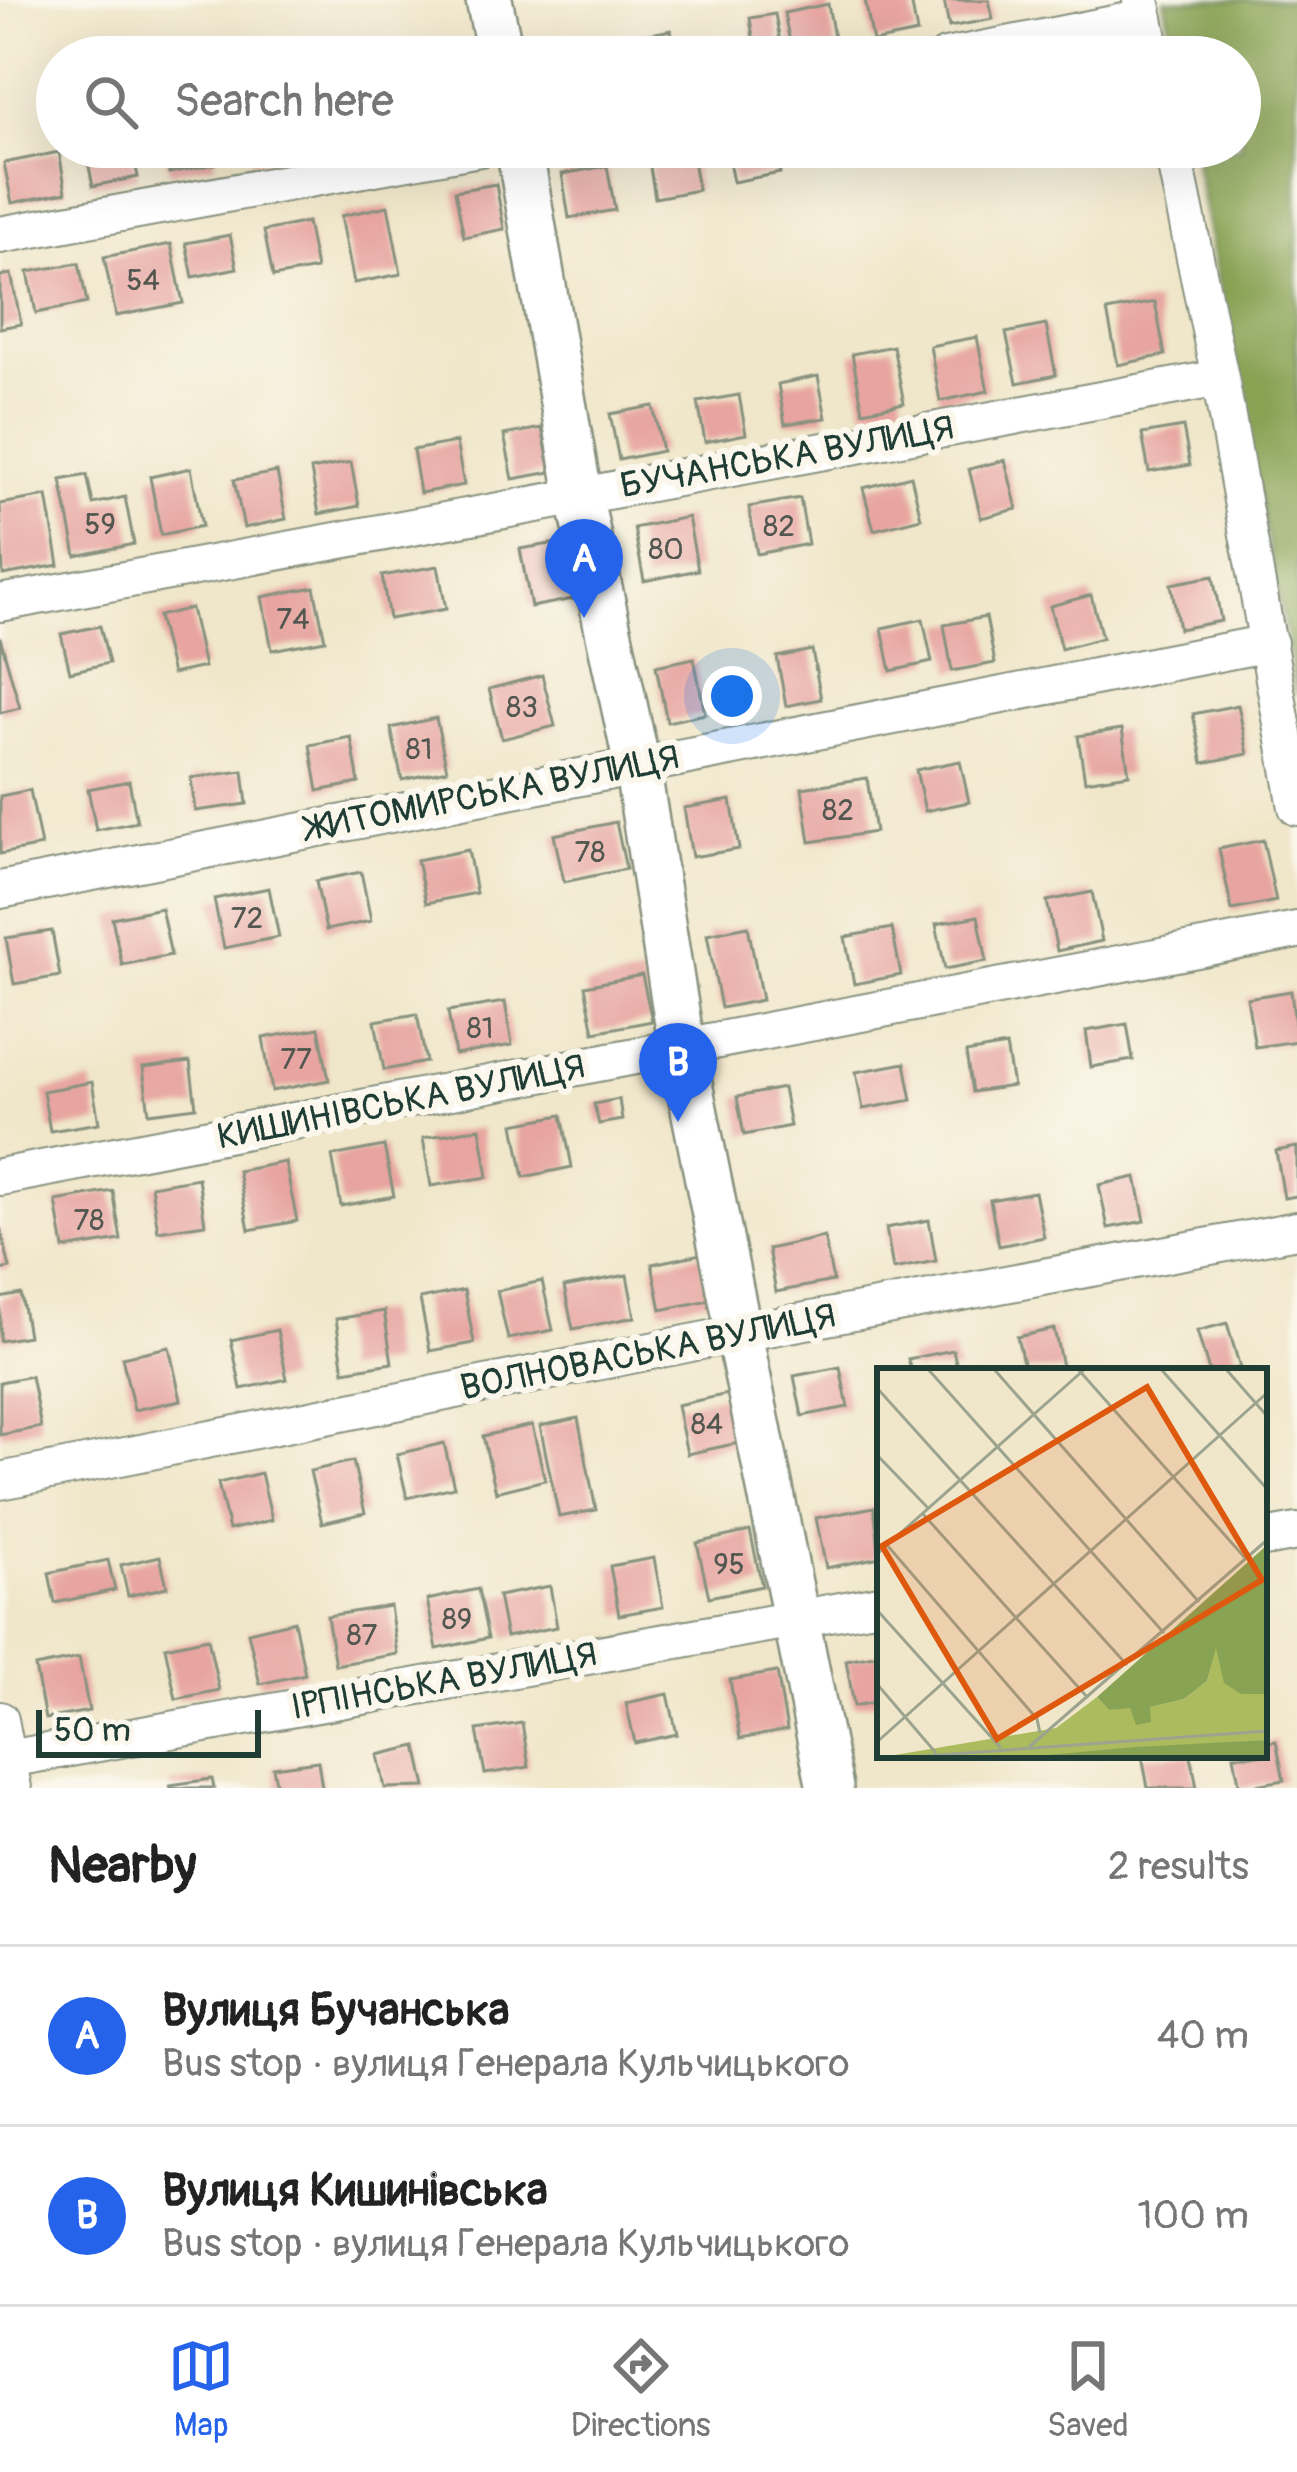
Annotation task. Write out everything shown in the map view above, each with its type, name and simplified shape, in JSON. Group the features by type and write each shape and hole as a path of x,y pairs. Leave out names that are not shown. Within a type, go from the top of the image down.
{"street":[{"path":"489,0 497,36"},
{"path":"1032,36 1143,9"},
{"path":"0,235 369,168"},
{"path":"522,168 579,495 638,765 682,1049 830,1788"},
{"path":"1176,168 1220,378 1297,807"},
{"name":"БУЧАНСЬКА ВУЛИЦЯ","path":"0,603 1220,378"},
{"name":"ЖИТОМИРСЬКА ВУЛИЦЯ","path":"0,890 1270,644"},
{"name":"КИШИНІВСЬКА ВУЛИЦЯ","path":"0,1177 1297,930"},
{"name":"ВОЛНОВАСЬКА ВУЛИЦЯ","path":"0,1480 741,1333 1297,1230"},
{"path":"1267,1537 1297,1532"},
{"name":"ІРПІНСЬКА ВУЛИЦЯ","path":"10,1773 877,1605"},
{"path":"0,1720 10,1773"}],"green space":[{"path":"1164,0 1297,0 1297,695 1196,168 1261,168 1261,36 1171,36"}],"building":[{"path":"865,0 911,0 917,33 872,36"},
{"path":"944,0 989,0 993,19 949,27"},
{"path":"828,4 834,36 789,36 784,13"},
{"path":"775,14 779,36 753,36 750,18"},
{"path":"671,30 672,36 640,36"},
{"path":"36,157 36,168 62,168 66,192 12,203 4,163"},
{"path":"89,168 136,168 138,177 93,186"},
{"path":"607,168 615,210 569,218 562,174"},
{"path":"650,168 694,168 698,190 655,198"},
{"path":"730,168 779,168 780,173 733,182"},
{"path":"496,184 504,229 464,237 455,191"},
{"path":"388,206 401,274 354,283 341,216"},
{"path":"307,222 316,269 273,277 264,231"},
{"path":"230,235 237,268 193,277 186,243"},
{"path":"171,244 183,303 116,316 104,257"},
{"path":"79,263 87,303 36,313 28,272"},
{"path":"11,274 21,324 0,328 0,276"},
{"path":"1155,302 1165,355 1118,365 1107,311"},
{"path":"1046,325 1056,375 1017,383 1006,333"},
{"path":"977,337 988,391 940,401 930,346"},
{"path":"893,346 904,403 863,411 852,354"},
{"path":"818,376 826,418 785,424 778,384"},
{"path":"739,395 746,434 705,442 698,402"},
{"path":"653,406 662,451 619,460 610,414"},
{"path":"1183,427 1190,465 1149,472 1142,434"},
{"path":"542,428 551,472 513,479 504,435"},
{"path":"456,442 464,485 420,493 413,450"},
{"path":"1005,460 1017,509 981,518 969,469"},
{"path":"351,462 359,506 319,514 311,470"},
{"path":"191,468 202,526 161,535 150,477"},
{"path":"277,472 286,519 244,528 234,480"},
{"path":"87,475 93,504 125,497 134,544 76,556 61,480"},
{"path":"911,476 921,518 874,530 863,488"},
{"path":"47,496 59,565 3,575 0,504"},
{"path":"800,498 808,544 757,554 749,507"},
{"path":"688,517 698,570 644,581 634,528"},
{"path":"563,542 573,599 531,607 520,549"},
{"path":"438,566 446,609 389,619 382,576"},
{"path":"1213,576 1221,621 1179,629 1171,584"},
{"path":"314,587 325,640 272,650 262,597"},
{"path":"1091,595 1102,638 1061,649 1050,606"},
{"path":"191,608 204,667 172,674 158,616"},
{"path":"986,617 995,663 952,671 944,625"},
{"path":"923,619 932,662 891,671 882,628"},
{"path":"100,626 109,663 70,672 61,634"},
{"path":"0,637 20,708 0,713"},
{"path":"812,650 821,699 786,706 777,657"},
{"path":"694,658 705,714 667,722 656,666"},
{"path":"542,675 555,726 502,739 489,689"},
{"path":"1238,705 1248,754 1203,763 1193,714"},
{"path":"436,718 447,770 402,780 391,728"},
{"path":"1122,729 1129,774 1085,781 1078,736"},
{"path":"351,737 359,783 318,791 310,745"},
{"path":"960,761 969,802 925,811 916,770"},
{"path":"243,771 247,804 195,811 191,778"},
{"path":"867,778 875,832 810,842 802,788"},
{"path":"129,781 137,822 96,830 88,789"},
{"path":"30,790 41,846 0,854 0,796"},
{"path":"731,800 739,849 692,857 684,808"},
{"path":"616,822 626,869 564,882 554,835"},
{"path":"1263,840 1276,901 1232,910 1219,849"},
{"path":"468,850 476,893 426,903 417,860"},
{"path":"361,872 371,921 326,930 316,881"},
{"path":"269,888 279,937 224,948 214,899"},
{"path":"1092,892 1102,941 1057,951 1047,901"},
{"path":"161,908 171,955 122,965 112,918"},
{"path":"978,916 987,961 945,969 936,924"},
{"path":"748,926 762,1000 721,1008 707,934"},
{"path":"892,928 901,975 854,984 845,937"},
{"path":"52,931 60,976 14,984 6,938"},
{"path":"642,975 652,1021 594,1032 585,986"},
{"path":"1291,991 1297,1041 1255,1047 1247,998"},
{"path":"505,1002 512,1045 455,1055 448,1011"},
{"path":"417,1014 426,1062 384,1070 375,1021"},
{"path":"1127,1024 1133,1060 1091,1067 1086,1031"},
{"path":"319,1028 329,1080 272,1091 263,1038"},
{"path":"1006,1046 1013,1086 972,1092 966,1053"},
{"path":"190,1062 196,1107 149,1113 143,1068"},
{"path":"905,1063 912,1100 863,1109 856,1072"},
{"path":"92,1082 99,1123 50,1131 43,1091"},
{"path":"783,1088 790,1126 744,1135 737,1097"},
{"path":"619,1099 622,1120 599,1124 594,1104"},
{"path":"562,1115 572,1167 524,1177 514,1124"},
{"path":"480,1128 488,1177 431,1186 423,1138"},
{"path":"384,1146 394,1196 341,1206 332,1156"},
{"path":"1297,1147 1297,1196 1284,1198 1276,1151"},
{"path":"285,1162 297,1221 249,1230 238,1171"},
{"path":"1136,1177 1145,1221 1108,1228 1099,1185"},
{"path":"198,1178 205,1224 158,1231 151,1186"},
{"path":"113,1191 121,1240 64,1249 56,1201"},
{"path":"1035,1192 1044,1237 999,1246 990,1200"},
{"path":"929,1220 936,1261 893,1269 886,1228"},
{"path":"0,1226 10,1268 0,1270"},
{"path":"824,1237 833,1281 776,1292 768,1249"},
{"path":"701,1254 709,1300 661,1310 652,1264"},
{"path":"627,1275 635,1317 573,1329 564,1287"},
{"path":"542,1281 553,1330 508,1339 497,1291"},
{"path":"464,1290 474,1343 430,1351 420,1299"},
{"path":"21,1294 28,1336 0,1341 0,1298"},
{"path":"384,1311 392,1363 344,1371 336,1319"},
{"path":"1227,1323 1240,1368 1208,1368 1197,1331"},
{"path":"1054,1329 1062,1368 1024,1368 1017,1337"},
{"path":"277,1330 287,1379 241,1389 231,1340"},
{"path":"169,1347 181,1400 134,1410 122,1357"},
{"path":"953,1350 957,1368 910,1368 908,1359"},
{"path":"840,1367 848,1407 802,1416 794,1376"},
{"path":"31,1376 41,1427 0,1435 0,1382"},
{"path":"728,1394 738,1443 687,1454 677,1405"},
{"path":"578,1418 596,1510 559,1517 540,1426"},
{"path":"532,1425 545,1480 496,1492 483,1436"},
{"path":"444,1443 454,1487 407,1498 397,1454"},
{"path":"353,1461 365,1513 322,1523 310,1471"},
{"path":"261,1473 272,1520 229,1530 218,1483"},
{"path":"874,1507 877,1558 826,1568 816,1518"},
{"path":"750,1531 762,1586 709,1597 697,1543"},
{"path":"160,1556 167,1587 128,1596 121,1565"},
{"path":"654,1558 663,1607 619,1615 610,1566"},
{"path":"108,1560 115,1590 55,1603 49,1573"},
{"path":"550,1586 557,1627 506,1637 498,1596"},
{"path":"478,1589 488,1638 437,1649 427,1600"},
{"path":"390,1606 397,1654 335,1665 327,1616"},
{"path":"294,1621 305,1674 260,1684 248,1632"},
{"path":"208,1638 219,1690 176,1699 165,1647"},
{"path":"877,1655 877,1702 854,1706 846,1660"},
{"path":"79,1658 89,1711 45,1719 35,1667"},
{"path":"777,1672 787,1730 740,1739 730,1680"},
{"path":"668,1694 677,1734 635,1743 626,1703"},
{"path":"522,1723 529,1767 485,1774 477,1730"},
{"path":"1276,1741 1284,1780 1240,1788 1235,1758 1267,1758 1267,1742"},
{"path":"417,1746 426,1787 385,1788 378,1755"},
{"path":"1143,1758 1192,1758 1197,1788 1148,1788"},
{"path":"318,1761 322,1788 277,1788 273,1767"},
{"path":"212,1779 214,1788 170,1785"}],"place":[{"name":"Вулиця Бучанська","path":"584,618"},
{"name":"Вулиця Кишинівська","path":"678,1122"}]}
